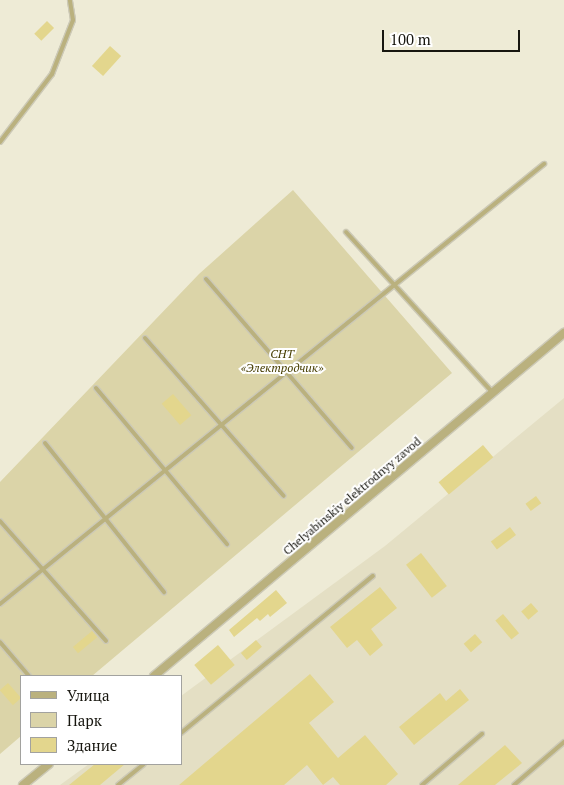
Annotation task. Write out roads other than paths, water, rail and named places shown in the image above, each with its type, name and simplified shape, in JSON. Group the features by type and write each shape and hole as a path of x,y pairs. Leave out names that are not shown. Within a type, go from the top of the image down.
{"street":[{"name":"Chelyabinskiy elektrodnyy zavod","path":"155,675 564,333"},
{"path":"23,785 48,765"}],"lane":[{"path":"0,142 52,74 73,20 70,0"},
{"path":"0,604 396,287 544,164"},
{"path":"346,232 493,393"},
{"path":"206,279 352,448"},
{"path":"145,338 224,424 284,496"},
{"path":"96,388 227,544"},
{"path":"45,443 164,592"},
{"path":"0,521 106,641"},
{"path":"182,732 374,576"},
{"path":"0,642 28,675"},
{"path":"422,785 482,734"},
{"path":"514,785 564,742"},
{"path":"118,785 143,765"}],"park label":[{"name":"СНТ «Электродчик»","path":"282,361"}]}
